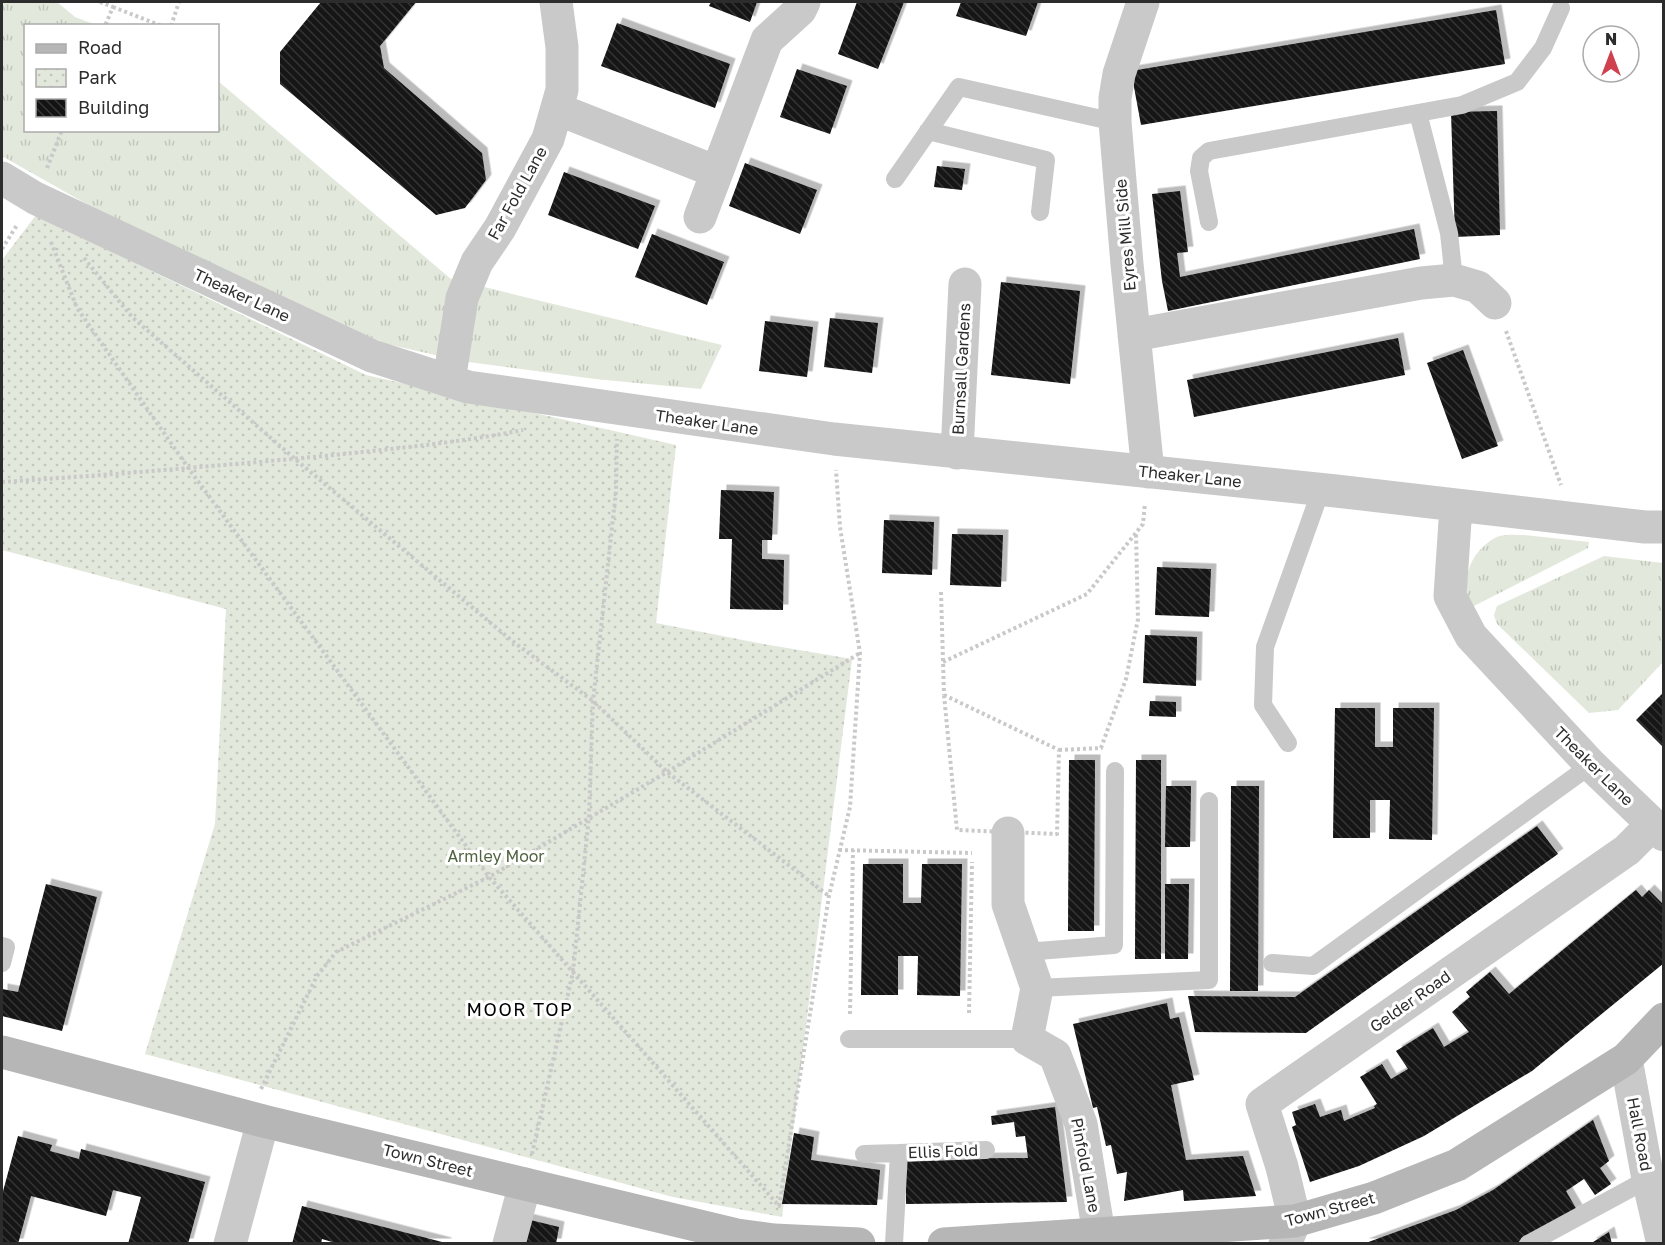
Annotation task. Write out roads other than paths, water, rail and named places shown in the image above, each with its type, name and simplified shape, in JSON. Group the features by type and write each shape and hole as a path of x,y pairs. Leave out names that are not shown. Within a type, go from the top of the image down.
{"street":[{"name":"Far Fold Lane","path":"449,381 462,298 477,262 500,228 548,139 557,109 562,90 562,47 556,2"},
{"path":"700,217 767,40 800,10 804,2"},
{"name":"Eyres Mill Side","path":"1143,2 1119,74 1115,98 1115,122 1148,472"},
{"path":"557,109 717,172"},
{"name":"Theaker Lane","path":"2,178 35,198 372,356 468,387 834,439 1646,527 1664,527"},
{"path":"1134,335 1421,283 1454,280 1478,287 1495,303"},
{"name":"Burnsall Gardens","path":"957,453 965,284"},
{"name":"Theaker Lane","path":"1456,506 1450,597 1471,636 1592,765 1658,830"},
{"name":"Gelder Road","path":"1290,1232 1282,1167 1262,1104 1658,830"},
{"path":"1008,832 1008,904 1037,988 1027,1039"},
{"name":"Town Street","path":"944,1244 1099,1234 1290,1232 1457,1165 1626,1059 1664,1019"},
{"name":"Pinfold Lane","path":"1027,1039 1055,1055 1070,1094 1081,1124 1099,1234"},
{"name":"Town Street","path":"2,1052 256,1118 737,1235 774,1240 859,1244"},
{"name":"Hall Road","path":"1626,1059 1648,1179 1663,1244"},
{"path":"230,1244 256,1118"},
{"path":"509,1244 525,1184"}],"lane":[{"path":"1209,222 1199,171 1201,158 1209,151 1462,105 1517,81 1543,48 1561,8"},
{"path":"895,179 958,87 1115,122"},
{"path":"1418,113 1449,233 1454,280"},
{"path":"928,131 1046,160 1040,212"},
{"path":"1288,743 1263,705 1265,647 1321,490"},
{"path":"1272,963 1313,966 1592,765"},
{"path":"1025,952 1113,945 1115,771"},
{"path":"1037,988 1209,980 1209,801"},
{"path":"2,946 6,947 2,963"},
{"path":"849,1039 1027,1039"},
{"name":"Ellis Fold","path":"864,1154 986,1150"},
{"name":"Ellis Fold","path":"894,1244 899,1153"},
{"path":"1528,1244 1648,1179"}],"district":[{"name":"MOOR TOP","path":"520,1010"}],"park label":[{"name":"Armley Moor","path":"496,856"}]}
